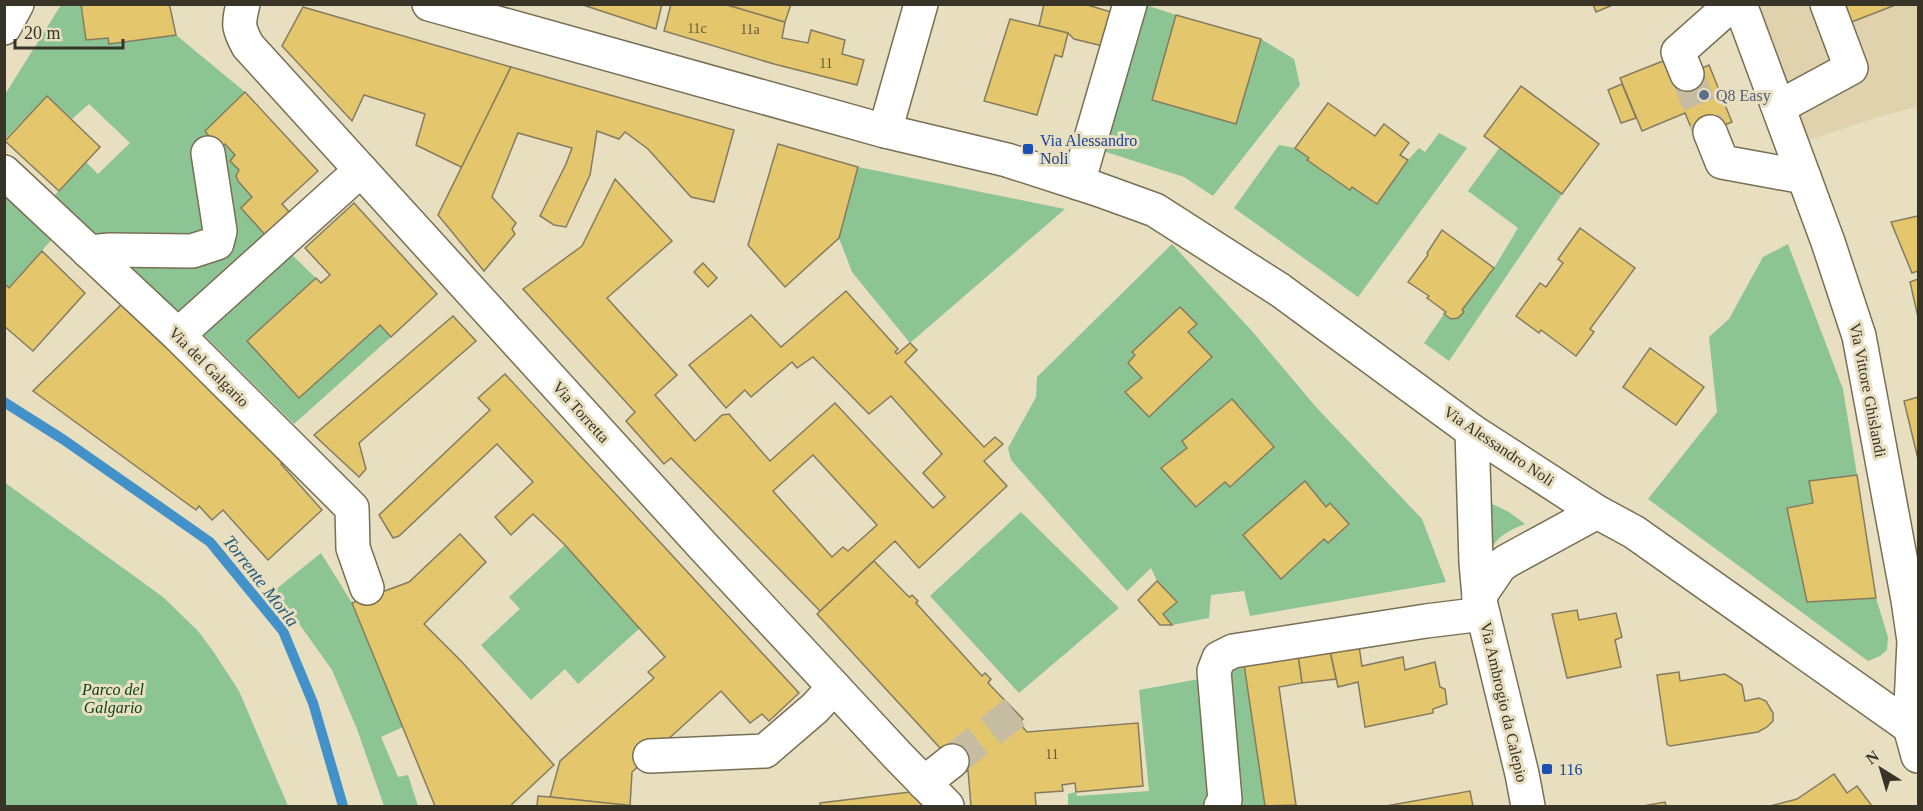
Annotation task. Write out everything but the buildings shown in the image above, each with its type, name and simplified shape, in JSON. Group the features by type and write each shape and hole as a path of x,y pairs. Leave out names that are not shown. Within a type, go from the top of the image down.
{"street":[{"path":"4,28 17,4"},
{"name":"Via Torretta","path":"243,4 239,31 248,46 694,536 947,807"},
{"name":"Via Alessandro Noli","path":"429,4 885,131 1007,160 1155,210 1280,290 1472,431 1597,512 1634,532 1914,741"},
{"path":"885,131 921,4"},
{"path":"1078,183 1130,4"},
{"path":"1687,74 1678,52 1732,4"},
{"name":"Via Vittore Ghislandi","path":"1740,4 1828,242 1859,336 1914,641 1914,741"},
{"path":"1779,107 1851,68 1827,4"},
{"path":"1710,132 1722,162 1804,177"},
{"path":"89,252 192,251 217,243 220,231 208,153"},
{"path":"178,335 361,170"},
{"name":"Via del Galgario","path":"4,172 178,335 352,507 353,548 367,588"},
{"name":"Via Ambrogio da Calepio","path":"1472,431 1476,562 1481,606 1528,807"},
{"path":"1221,807 1225,801 1214,671 1219,658 1233,651 1426,621 1481,606 1500,566 1597,512"},
{"path":"650,756 765,751 815,708 834,687"},
{"path":"924,783 952,761"}],"shaded area":[{"path":"1758,5 1918,5 1918,106 1809,140"}],"green space":[{"path":"61,5 81,5 86,40 108,38 109,44 176,35 245,92 205,131 220,149 225,144 235,155 230,161 239,170 236,176 237,181 252,197 241,208 268,238 181,315 52,198 86,162 98,174 130,143 89,104 72,119 47,96 4,140 4,96"},
{"path":"1146,5 1176,15 1152,100 1236,124 1261,39 1294,59 1300,85 1213,196 1184,177 1100,150"},
{"path":"1439,133 1467,148 1358,297 1234,208 1279,145 1295,148 1309,158 1308,161 1350,190 1352,187 1377,204 1408,160 1419,148 1425,152"},
{"path":"1500,147 1562,194 1449,361 1424,343 1444,314 1451,319 1458,318 1463,312 1462,310 1494,268 1518,228 1468,191"},
{"path":"858,167 1065,209 910,343 852,272 839,238"},
{"path":"4,192 53,238 9,288 4,283"},
{"path":"1172,244 1251,330 1316,407 1422,519 1446,582 1250,616 1244,591 1211,595 1209,618 1172,625 1163,614 1177,601 1157,581 1151,568 1127,591 1011,460 1008,448 1036,397 1037,377","holes":["1188,332 1212,358 1149,416 1125,392 1142,378 1128,363 1135,355 1132,352","1232,399 1274,446 1231,487 1225,482 1197,507 1162,468 1187,448 1182,441"]},
{"path":"1788,244 1843,389 1857,475 1810,481 1813,503 1787,508 1807,601 1876,598 1888,637 1887,650 1868,661 1648,499 1717,412 1709,337 1729,319 1763,257"},
{"path":"292,255 316,278 247,341 299,398 380,325 391,337 294,424 203,334"},
{"name":"Parco del Galgario","path":"4,482 163,597 198,631 239,691 288,806 5,806"},
{"path":"1486,501 1509,512 1525,524 1501,536 1486,558"},
{"path":"1021,512 1119,608 1019,693 930,596"},
{"path":"565,545 640,628 578,684 565,669 531,700 481,645 520,609 509,597"},
{"path":"321,553 352,603 403,727 381,737 398,777 408,775 418,806 384,806 357,729 332,670 275,590"},
{"path":"1244,664 1265,806 1237,806 1214,671"},
{"path":"1199,679 1213,791 1203,806 1068,806 1068,794 1076,792 1077,796 1149,791 1139,690"}],"waterway":[{"name":"Torrente Morla","path":"4,402 64,440 210,542 283,631 313,703 343,806"}],"tunnel":[{"path":"1687,74 1710,132"},
{"path":"952,761 1015,712"}],"place":[{"name":"Q8 Easy","path":"1704,95"},
{"name":"Via Alessandro Noli","path":"1028,149"},
{"name":"116","path":"1547,769"}]}
